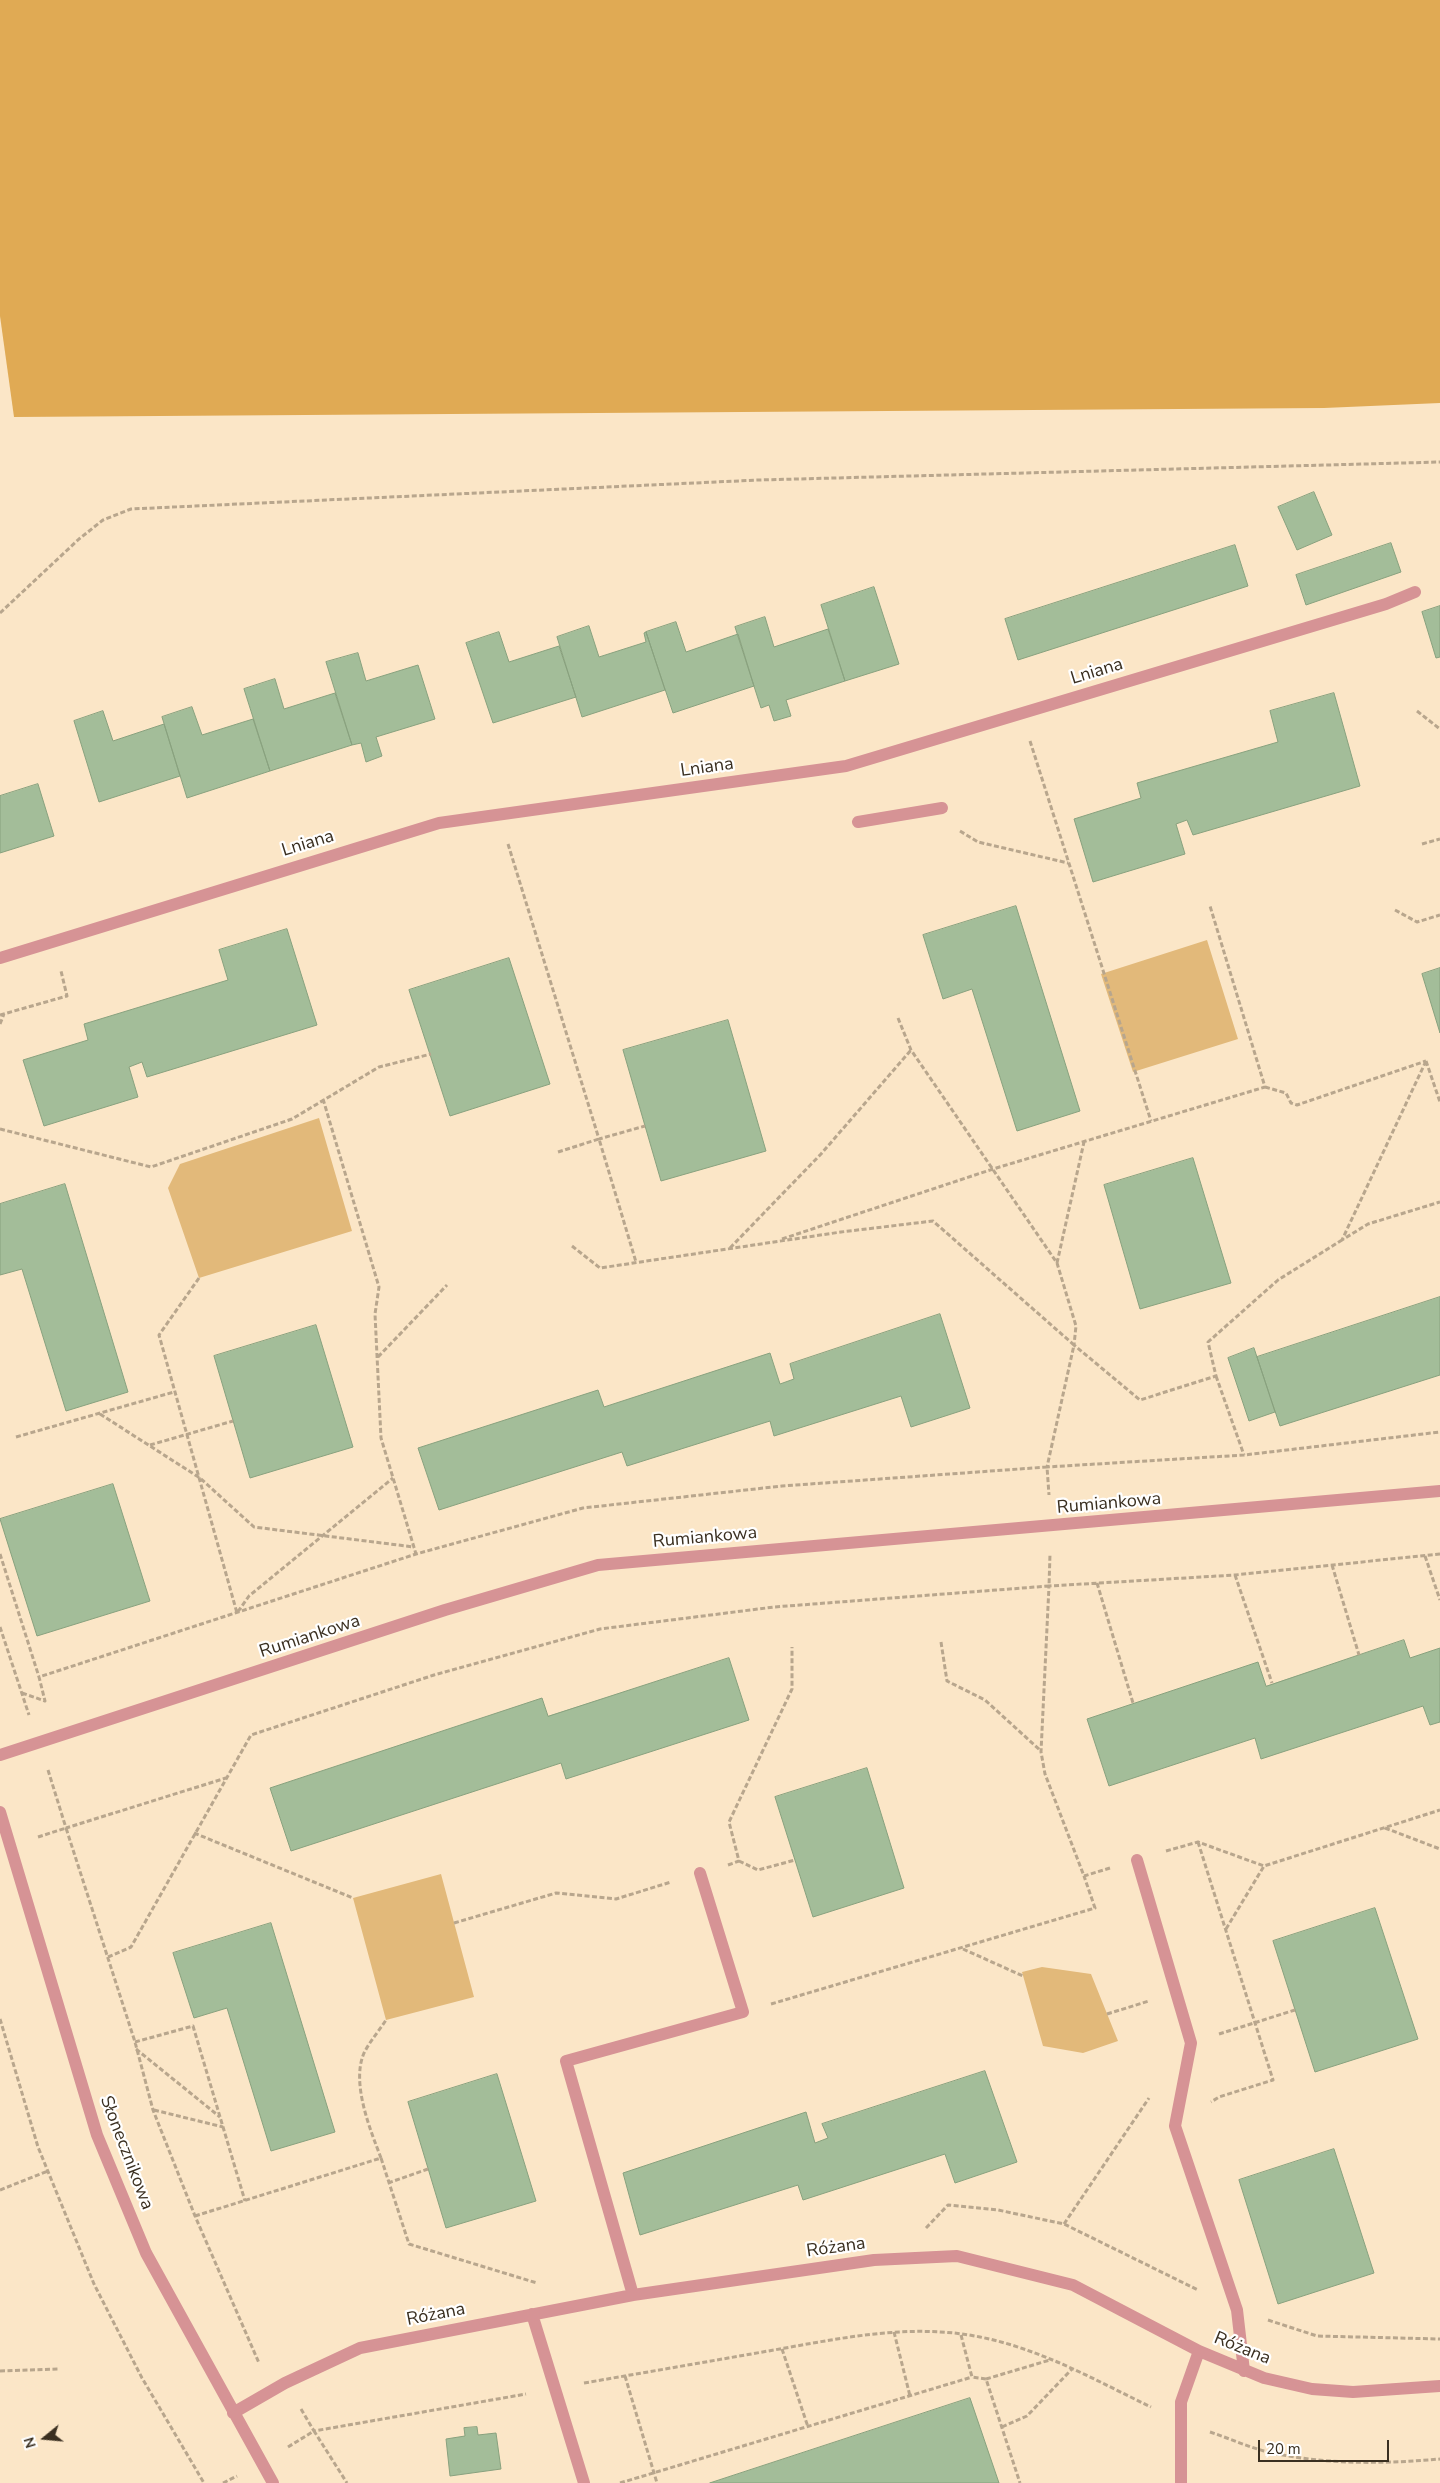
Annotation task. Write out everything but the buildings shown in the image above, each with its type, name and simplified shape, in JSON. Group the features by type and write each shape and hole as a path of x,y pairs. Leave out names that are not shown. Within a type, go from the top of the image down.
{"street":[{"name":"Lniana","path":"0,958 439,823 846,766 1386,604 1415,592"},
{"path":"858,822 942,808"},
{"name":"Rumiankowa","path":"0,1755 446,1610 598,1565 1440,1491"},
{"name":"Słonecznikowa","path":"0,1812 97,2135 146,2253 232,2413 273,2483"},
{"path":"1137,1860 1191,2043 1175,2126 1237,2310 1244,2371"},
{"path":"633,2295 566,2060 742,2012 700,1873"},
{"name":"Różana","path":"232,2413 285,2384 360,2348 633,2295 874,2260 956,2256 1073,2285 1199,2351 1264,2378 1312,2389 1353,2392 1440,2386"},
{"path":"532,2314 584,2483"},
{"path":"1181,2483 1181,2402 1199,2351"}],"path":[{"path":"0,613 79,539 103,520 131,509 759,480 1440,462"},
{"path":"1418,711 1440,729"},
{"path":"1021,713 1151,1121"},
{"path":"929,811 978,842 1069,864"},
{"path":"499,815 636,1262"},
{"path":"1422,844 1440,839"},
{"path":"1210,906 1265,1087"},
{"path":"1395,910 1417,922 1440,915"},
{"path":"0,1014 67,996 53,942"},
{"path":"0,1024 5,1013"},
{"path":"742,2012 1095,1908 1045,1774 1041,1752 1051,1526 1046,1468 1074,1345 1076,1326 1057,1263 911,1050 898,1018"},
{"path":"729,1249 821,1154 911,1050"},
{"path":"0,1129 151,1167 292,1119 379,1067 431,1054"},
{"path":"771,1242 993,1169 1265,1087 1286,1093 1290,1102 1297,1105 1426,1061"},
{"path":"1426,1061 1440,1102"},
{"path":"1342,1240 1426,1061"},
{"path":"323,1099 379,1287 375,1314 381,1438 416,1554"},
{"path":"558,1152 645,1126"},
{"path":"1057,1263 1084,1142"},
{"path":"1244,1455 1216,1376 1208,1342 1278,1280 1368,1224 1440,1202"},
{"path":"572,1246 600,1268 933,1220 1074,1345 1140,1400 1216,1376"},
{"path":"199,1278 160,1335 174,1392 237,1613"},
{"path":"377,1358 447,1285"},
{"path":"16,1437 174,1392"},
{"path":"100,1414 200,1478 254,1527 321,1537 414,1547"},
{"path":"149,1446 233,1421"},
{"path":"39,1677 416,1554 583,1508 782,1486 1244,1455 1440,1432"},
{"path":"237,1613 249,1596 393,1478"},
{"path":"0,1554 45,1701 22,1693"},
{"path":"108,1957 131,1947 251,1735 434,1675 600,1629 774,1608 1097,1582 1235,1575 1440,1554"},
{"path":"1425,1556 1440,1600"},
{"path":"1332,1565 1359,1655"},
{"path":"1235,1575 1272,1684"},
{"path":"1097,1582 1133,1703"},
{"path":"941,1642 947,1681 985,1700 1041,1752"},
{"path":"739,1861 728,1822 792,1689 792,1648"},
{"path":"10,1847 226,1778"},
{"path":"1084,1876 1198,1842 1264,1866 1440,1810"},
{"path":"66,1828 135,2042 154,2110 195,2216 261,2367 275,2366 314,2431 859,2335 913,2330 989,2339 1051,2360 1182,2422 1264,2451 1363,2464 1440,2459"},
{"path":"1384,1828 1440,1850"},
{"path":"194,1833 353,1898"},
{"path":"1175,2126 1218,2097 1273,2080 1198,1842"},
{"path":"454,1923 556,1893 616,1900 739,1861 758,1870 795,1860"},
{"path":"1226,1929 1264,1866"},
{"path":"962,1948 1023,1976"},
{"path":"1107,2014 1176,1993"},
{"path":"1191,2043 1295,2010"},
{"path":"0,2019 38,2147 94,2284 142,2378 181,2440 204,2483"},
{"path":"386,2020 364,2054 361,2074 363,2107 408,2244 540,2283"},
{"path":"135,2042 193,2026 245,2201"},
{"path":"136,2048 221,2118"},
{"path":"1064,2224 1150,2097"},
{"path":"154,2110 224,2127"},
{"path":"195,2216 381,2158"},
{"path":"388,2182 428,2169"},
{"path":"0,2190 48,2171"},
{"path":"894,2332 910,2396"},
{"path":"961,2335 972,2377"},
{"path":"782,2349 808,2427"},
{"path":"620,2483 972,2377 986,2379 1051,2360"},
{"path":"0,2371 59,2369"},
{"path":"1002,2427 1027,2416 1072,2369"},
{"path":"626,2376 657,2483"},
{"path":"986,2379 1020,2483"}],"shaded area":[{"path":"0,0 1440,0 1440,403 1324,408 14,417 0,316"},
{"path":"1207,940 1238,1039 1133,1072 1101,974"},
{"path":"319,1118 352,1231 199,1278 168,1188 180,1164"},
{"path":"441,1874 474,1997 386,2020 353,1898"},
{"path":"1042,1967 1091,1974 1118,2041 1083,2053 1043,2046 1022,1972"}]}
